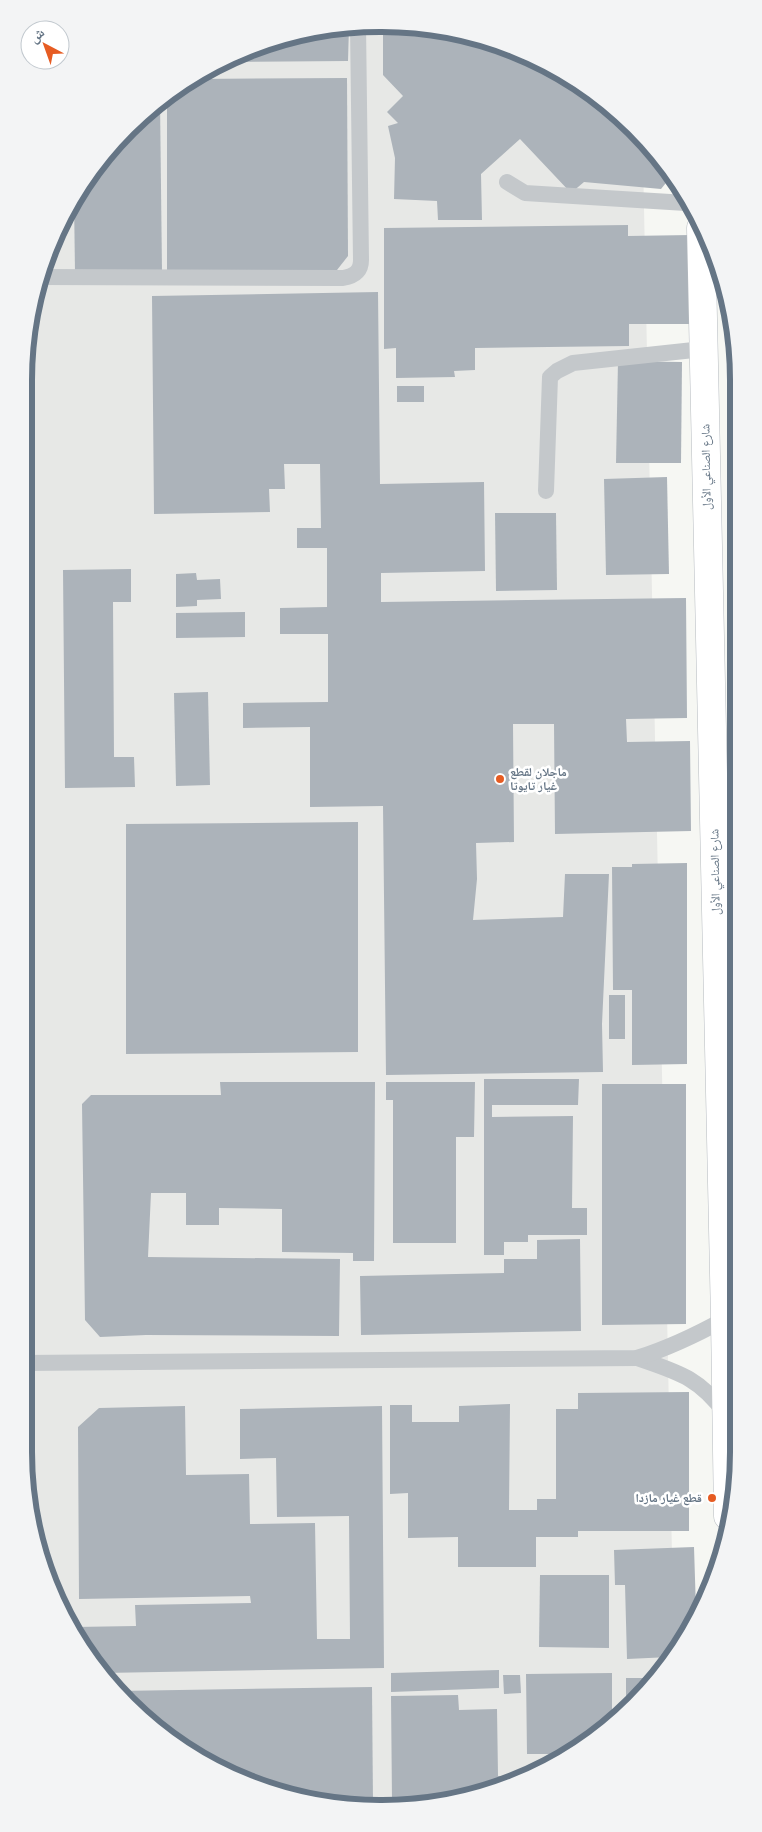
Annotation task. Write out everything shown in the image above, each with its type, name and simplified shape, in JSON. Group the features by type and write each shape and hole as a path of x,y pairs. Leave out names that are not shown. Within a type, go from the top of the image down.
{"main road":[{"name":"شارع الصناعي الأول","path":"701,244 727,1493"}],"lane":[{"path":"48,277 343,278 354,275 361,267 358,33"},
{"path":"507,182 525,193 680,203"},
{"path":"546,491 550,377 573,363 704,349"},
{"path":"32,1363 637,1358 662,1351 685,1341 725,1318"},
{"path":"637,1358 678,1371 698,1383 714,1398 725,1413"}],"shaded area":[{"path":"381,32 426,35 471,44 493,51 535,68 575,91 611,119 632,140 643,160 674,1640 643,1681 611,1713 575,1741 535,1764 514,1773 471,1788 426,1797 381,1800 336,1797 313,1793 269,1781 227,1764 207,1753 187,1741 151,1713 119,1681 91,1645 68,1605 51,1563 39,1519 35,1496 32,1451 32,381 35,336 39,313 51,269 68,227 91,187 119,151 151,119 187,91 227,68 291,44 336,35"}],"building":[{"path":"383,32 426,35 471,44 493,51 535,68 575,91 611,119 643,151 667,182 661,189 584,182 571,193 520,139 481,174 482,220 438,220 437,201 394,199 395,158 388,126 398,123 387,112 403,96 383,75"},
{"path":"349,34 348,61 241,62 291,44"},
{"path":"347,78 348,256 337,270 167,272 167,107 207,79"},
{"path":"160,112 162,272 75,273 74,216 91,187 119,151"},
{"path":"628,225 628,236 691,235 691,324 629,324 629,346 475,348 475,370 454,371 455,377 396,378 396,348 384,349 384,228"},
{"path":"378,292 380,484 484,482 485,571 381,573 381,602 686,598 687,718 626,719 627,742 690,741 691,831 555,834 554,724 513,724 514,842 476,843 477,879 473,920 563,917 565,874 609,874 602,1024 603,1072 386,1075 383,806 310,807 310,727 243,728 243,703 328,702 328,634 280,634 280,608 327,607 327,548 297,548 297,528 321,528 320,464 284,464 285,489 269,489 270,512 154,514 152,296"},
{"path":"618,361 682,362 681,463 616,463"},
{"path":"397,386 424,386 424,402 397,402"},
{"path":"667,477 669,574 606,575 604,479"},
{"path":"495,513 556,513 557,590 496,591"},
{"path":"131,569 131,602 113,602 114,757 134,757 135,787 65,788 63,570"},
{"path":"196,573 197,580 220,579 221,599 197,600 197,606 176,607 176,574"},
{"path":"245,612 245,637 176,638 176,613"},
{"path":"208,692 210,785 176,786 174,693"},
{"path":"358,822 358,1052 126,1054 126,824"},
{"path":"687,863 687,1064 632,1065 632,990 613,990 612,867 632,867 632,864"},
{"path":"609,995 625,995 625,1039 609,1039"},
{"path":"484,1079 579,1079 578,1105 492,1105 492,1117 573,1116 572,1208 587,1208 587,1235 528,1235 528,1242 504,1242 504,1255 484,1255"},
{"path":"220,1082 375,1082 374,1261 353,1261 353,1253 282,1252 282,1209 219,1208 219,1225 186,1225 186,1193 151,1193 148,1257 340,1259 339,1336 146,1335 100,1337 85,1320 82,1104 91,1095 221,1095"},
{"path":"386,1082 475,1082 474,1137 456,1137 456,1243 393,1243 393,1100 386,1100"},
{"path":"602,1084 686,1084 686,1324 602,1325"},
{"path":"580,1239 581,1331 361,1335 360,1276 504,1273 504,1259 537,1259 537,1240"},
{"path":"689,1392 689,1531 578,1531 578,1537 536,1537 536,1567 458,1567 458,1537 408,1538 408,1493 390,1494 390,1405 412,1405 412,1422 459,1422 459,1406 510,1404 509,1510 537,1510 537,1499 556,1499 556,1409 578,1409 578,1393"},
{"path":"185,1406 186,1475 249,1474 250,1524 315,1523 317,1639 350,1639 349,1516 277,1517 276,1458 240,1459 240,1409 382,1406 384,1668 113,1673 91,1645 80,1627 136,1626 135,1605 251,1603 250,1596 79,1599 78,1427 99,1408"},
{"path":"694,1547 696,1601 671,1645 661,1657 627,1659 625,1585 615,1585 614,1550"},
{"path":"540,1575 609,1575 609,1648 539,1647"},
{"path":"499,1670 499,1688 391,1692 391,1673"},
{"path":"612,1673 612,1712 575,1741 553,1754 527,1754 526,1674"},
{"path":"503,1675 520,1675 521,1693 504,1694"},
{"path":"626,1678 645,1678 643,1681 626,1698"},
{"path":"372,1687 373,1800 336,1797 291,1788 227,1764 187,1741 151,1713 129,1691"},
{"path":"458,1695 459,1710 497,1709 498,1776 506,1776 449,1793 392,1800 391,1696"}],"place":[{"name":"ماجلان لقطع غيار تايوتا","path":"500,779"},
{"name":"قطع غيار مازدا","path":"712,1498"}]}
